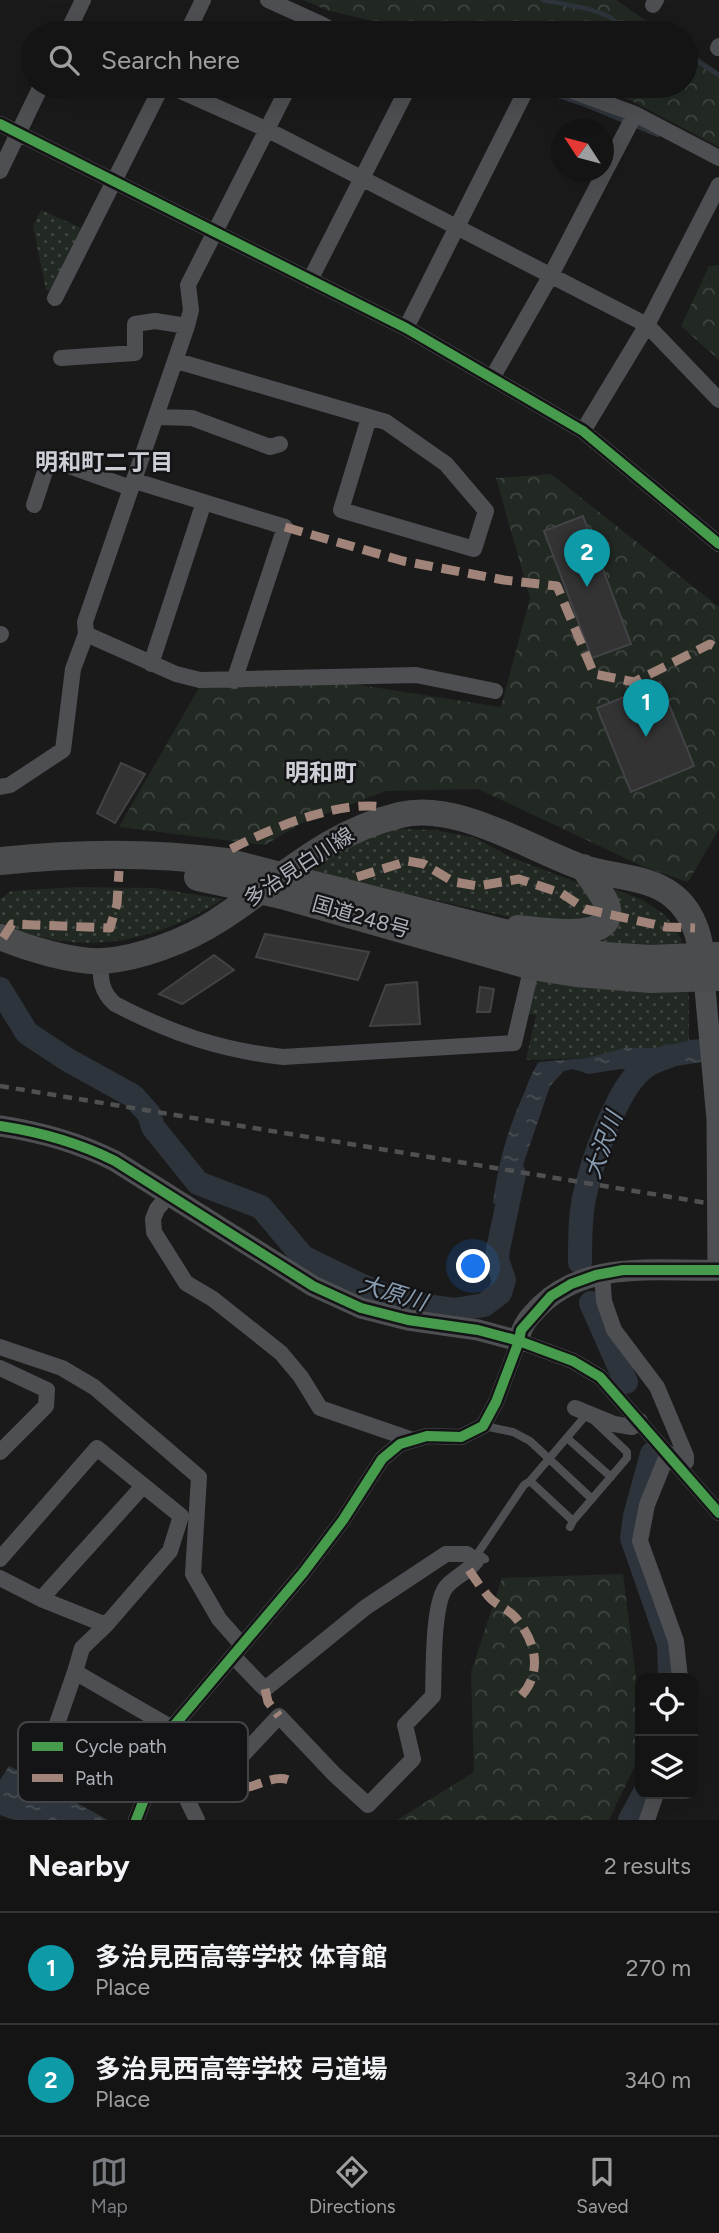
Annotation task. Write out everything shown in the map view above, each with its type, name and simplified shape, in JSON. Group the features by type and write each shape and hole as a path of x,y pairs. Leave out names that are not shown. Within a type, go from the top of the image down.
{"highway":[{"name":"国道248号","path":"1,874 69,854 146,855 226,862 289,887 532,966 576,973 651,979 711,967"},
{"name":"国道248号","path":"1,874 119,871 289,887 464,923 604,956 711,967"}],"main road":[{"name":"多治見白川線","path":"0,937 48,953 101,961 132,956 176,942 215,923 344,834 373,822 404,814 436,814 472,822 583,867 658,887 672,894 692,918 711,967"},
{"path":"464,923 570,932 591,931 607,919 608,907 583,867"}],"street":[{"path":"72,21 83,0"},
{"path":"193,21 203,0"},
{"path":"268,0 306,21"},
{"path":"0,172 35,98"},
{"path":"55,298 156,98"},
{"path":"196,98 266,129 647,325 719,400"},
{"path":"0,787 10,785 63,750 73,669 86,634 85,622 177,360 191,310 188,285 283,98"},
{"path":"310,280 403,98"},
{"path":"406,328 522,98"},
{"path":"592,98 635,114 719,158"},
{"path":"492,378 551,275 635,114"},
{"path":"0,124 406,328 583,431 719,544"},
{"path":"583,431 647,325 719,185"},
{"path":"61,358 135,353 135,324 155,321 187,326"},
{"path":"177,360 386,422 446,464 486,511 474,549 341,510 369,418"},
{"path":"157,417 192,418 270,447 280,444"},
{"path":"34,505 49,459 285,527 234,681"},
{"path":"151,664 204,502"},
{"path":"86,634 151,664 200,680 416,675 495,691"},
{"path":"101,961 100,978 103,988 106,996 115,1004 192,1039 250,1054 283,1057 514,1043 532,966"},
{"path":"177,1722 303,1573 335,1531 382,1459 400,1444 428,1436 461,1437 483,1426 496,1402 521,1329 551,1296 571,1284 623,1270 718,1270 718,1128 708,1015 711,967"},
{"path":"0,1126 51,1136 115,1161 313,1286 361,1308 408,1320 478,1330 519,1341 573,1361 600,1377 719,1513"},
{"path":"169,1195 157,1209 153,1219 154,1231 186,1283 213,1299 281,1353 301,1377 320,1408 413,1440"},
{"path":"602,1274 604,1301 614,1330 650,1377 665,1403 686,1456 686,1462 680,1468"},
{"path":"0,1347 62,1368 94,1387 199,1477 193,1574"},
{"path":"0,1368 47,1390 46,1406 0,1452"},
{"path":"581,1411 623,1426 632,1427 640,1421"},
{"path":"0,1559 97,1448 181,1516 170,1551 106,1625 82,1648 58,1722"},
{"path":"668,1453 647,1505 640,1541 676,1641 679,1673"},
{"path":"41,1600 143,1486"},
{"path":"170,1551 193,1574 238,1651 265,1689 366,1607 446,1554 467,1554 476,1561 468,1571 446,1587 438,1605 433,1696 405,1725 413,1759 368,1805 334,1774 279,1716 248,1749"},
{"path":"0,1578 41,1600 106,1625"},
{"path":"75,1672 162,1722"},
{"path":"647,1820 654,1799"},
{"path":"136,1820 143,1802"},
{"path":"188,1802 197,1820"}],"lane":[{"path":"476,1561 485,1559 478,1553 507,1508 524,1485 567,1438 581,1411 627,1452 627,1458 571,1524 530,1481"},
{"path":"483,1426 513,1432 530,1441 592,1499"},
{"path":"567,1438 611,1477"}],"green space":[{"path":"303,0 616,0 647,21 372,21 327,10"},
{"path":"698,57 719,72 719,147 624,98 698,98"},
{"path":"41,210 84,229 52,293 46,290 33,226"},
{"path":"719,265 719,360 681,326 709,266"},
{"path":"551,474 719,607 719,829 688,882 644,867 478,789 386,791 302,823 265,845 119,827 200,686 347,683 501,707 530,598 496,478"},
{"path":"392,829 435,830 476,838 510,857 576,882 611,888 641,899 665,915 681,939 689,998 689,1040 659,1048 625,1048 587,1058 526,1060 536,1015 526,1014 544,925 343,879 312,869 336,850"},
{"path":"77,887 154,888 223,899 169,927 114,941 87,943 58,940 0,924 0,899 11,891"},
{"path":"623,1574 635,1673 635,1765 609,1820 397,1820 474,1772 471,1672 502,1578"}],"water":[{"path":"719,1038 719,1059 646,1071 620,1069 589,1074 573,1069 564,1071 550,1086 524,1162 513,1208 493,1203 509,1132 539,1062 587,1058 625,1048 659,1048 689,1040"},
{"path":"9,1766 18,1771 18,1802 75,1802 108,1820 15,1820 0,1815 0,1780"}],"building":[{"path":"583,516 631,644 592,658 544,531"},
{"path":"660,682 694,766 631,792 597,708"},
{"path":"121,763 145,774 115,823 97,813"},
{"path":"265,934 369,952 358,980 256,957"},
{"path":"214,955 234,970 182,1004 159,994"},
{"path":"417,982 420,1024 370,1026 386,985"},
{"path":"480,987 494,989 490,1012 477,1012"}],"waterway":[{"path":"543,0 589,9 615,21"},
{"path":"698,62 719,75"},
{"path":"565,98 658,135"},
{"name":"大原川","path":"0,989 27,1033 68,1060 133,1096 149,1114 153,1127 198,1183 261,1207 303,1257 394,1299 454,1310 484,1305 500,1293 504,1280 497,1260 498,1249 514,1174"},
{"name":"大沢川","path":"580,1262 584,1198 615,1108 635,1077 647,1065 669,1056"},
{"name":"大沢川","path":"591,1303 626,1382"},
{"name":"大沢川","path":"652,1454 635,1516 632,1538 669,1644 670,1673"},
{"name":"大沢川","path":"630,1820 641,1799"}],"railway":[{"path":"0,1086 719,1205"}],"marked path":[{"path":"285,527 403,561 504,580 557,586 594,674 634,682 710,644 719,649"},
{"path":"231,849 285,825 326,812 366,806 384,807"},
{"path":"357,877 408,861 424,864 454,882 478,886 519,879 561,893 585,909 666,927 695,928"},
{"path":"3,938 12,924 110,928 117,904 119,871"},
{"path":"469,1570 489,1597 515,1617 528,1636 534,1667 528,1687 521,1696"},
{"path":"265,1689 268,1702 279,1716"},
{"path":"248,1787 275,1779 291,1781"}],"cycle path":[{"path":"0,124 406,328 583,431 719,544"},
{"path":"0,1126 59,1139 115,1161 313,1286 361,1308 408,1320 478,1330 519,1341 573,1361 600,1377 719,1513"},
{"path":"177,1722 303,1573 343,1520 382,1459 400,1444 427,1436 461,1437 483,1426 496,1402 521,1330 551,1296 571,1284 596,1275 623,1270 719,1270"},
{"path":"136,1820 143,1802"}],"place":[{"name":"多治見西高等学校 弓道場","path":"587,587"},
{"name":"多治見西高等学校 体育館","path":"646,737"}],"district":[{"name":"明和町二丁目","path":"104,462"},
{"name":"明和町","path":"321,773"}]}
